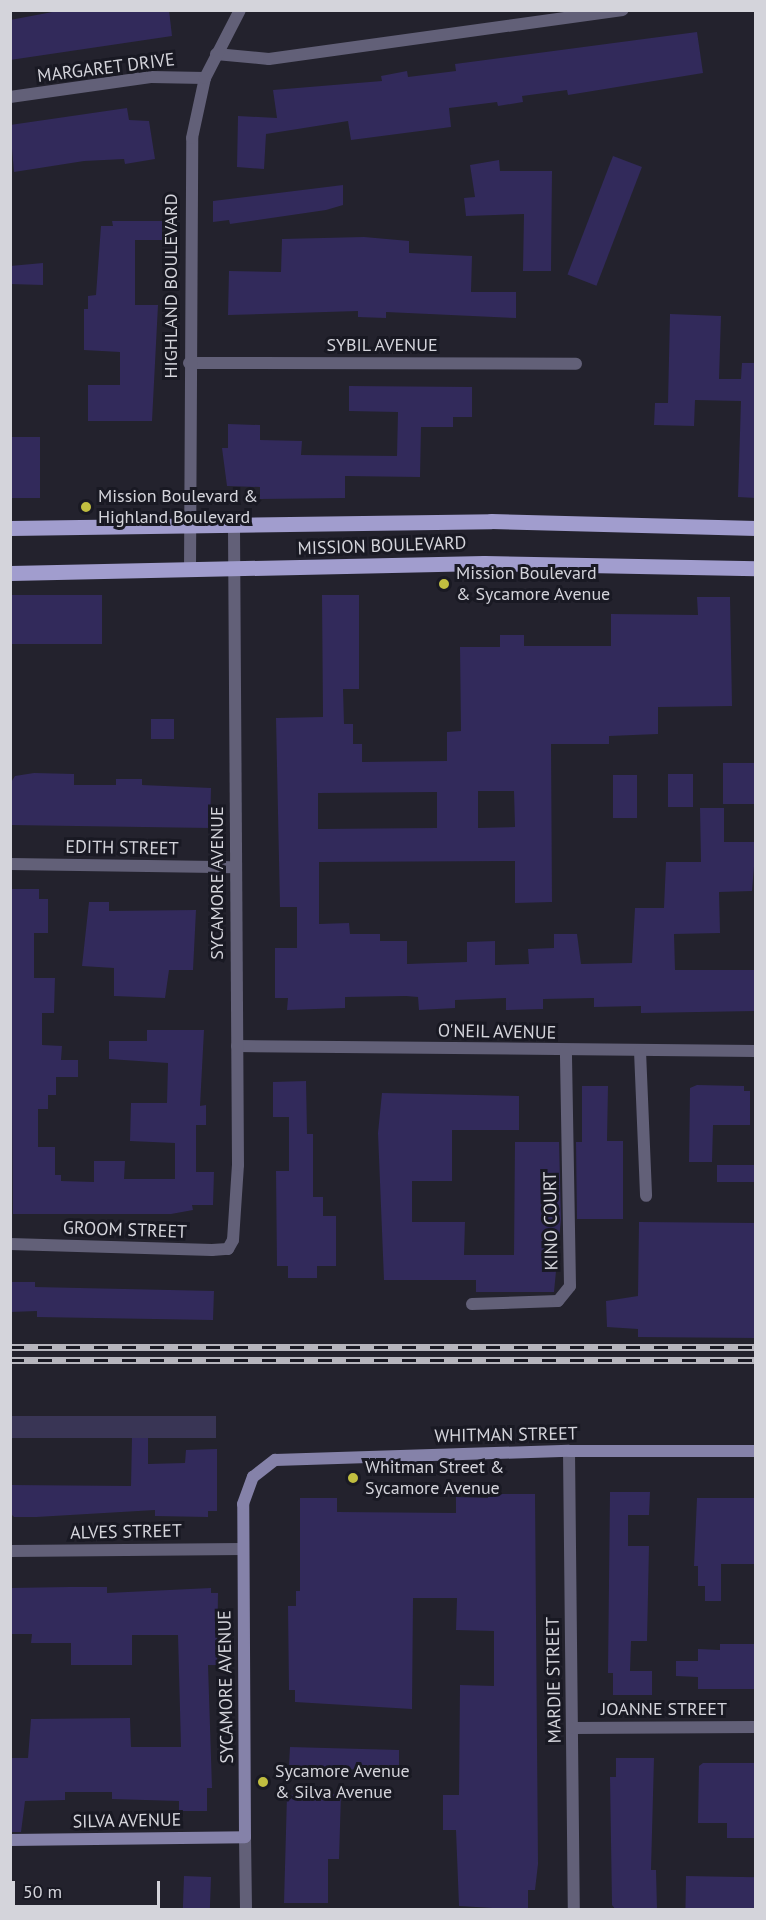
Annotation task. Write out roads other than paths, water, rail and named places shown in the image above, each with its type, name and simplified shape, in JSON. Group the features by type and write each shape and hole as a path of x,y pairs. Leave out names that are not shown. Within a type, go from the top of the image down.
{"main road":[{"name":"MISSION BOULEVARD","path":"10,528 491,521 756,528"},
{"name":"MISSION BOULEVARD","path":"10,573 484,563 756,568"}],"street":[{"name":"HIGHLAND BOULEVARD","path":"190,571 189,178 192,138 206,78 240,10"},
{"path":"216,54 269,59 623,10"},
{"name":"MARGARET DRIVE","path":"10,97 151,77 206,78"},
{"name":"SYBIL AVENUE","path":"189,363 576,364"},
{"name":"SYCAMORE AVENUE","path":"233,1240 237,1210 232,569 234,525"},
{"name":"EDITH STREET","path":"10,864 234,867"},
{"name":"O'NEIL AVENUE","path":"237,1046 566,1051 756,1051"},
{"name":"KINO COURT","path":"472,1304 558,1301 570,1286 566,1051"},
{"path":"640,1051 646,1196"},
{"name":"GROOM STREET","path":"10,1244 212,1250 228,1249 233,1240"},
{"name":"WHITMAN STREET","path":"260,1469 275,1460 295,1458 569,1451 756,1451"},
{"name":"MARDIE STREET","path":"569,1451 574,1910"},
{"name":"SYCAMORE AVENUE","path":"246,1910 243,1504 247,1487 260,1469"},
{"name":"ALVES STREET","path":"10,1551 242,1549"},
{"name":"JOANNE STREET","path":"573,1728 756,1727"},
{"name":"SILVA AVENUE","path":"10,1840 245,1838"}],"railway":[{"path":"10,1347 756,1347"},
{"path":"10,1360 756,1360"}],"place":[{"name":"Mission Boulevard & Highland Boulevard","path":"86,507"},
{"name":"Mission Boulevard & Sycamore Avenue","path":"444,584"},
{"name":"Whitman Street & Sycamore Avenue","path":"353,1478"},
{"name":"Sycamore Avenue & Silva Avenue","path":"263,1782"}]}
